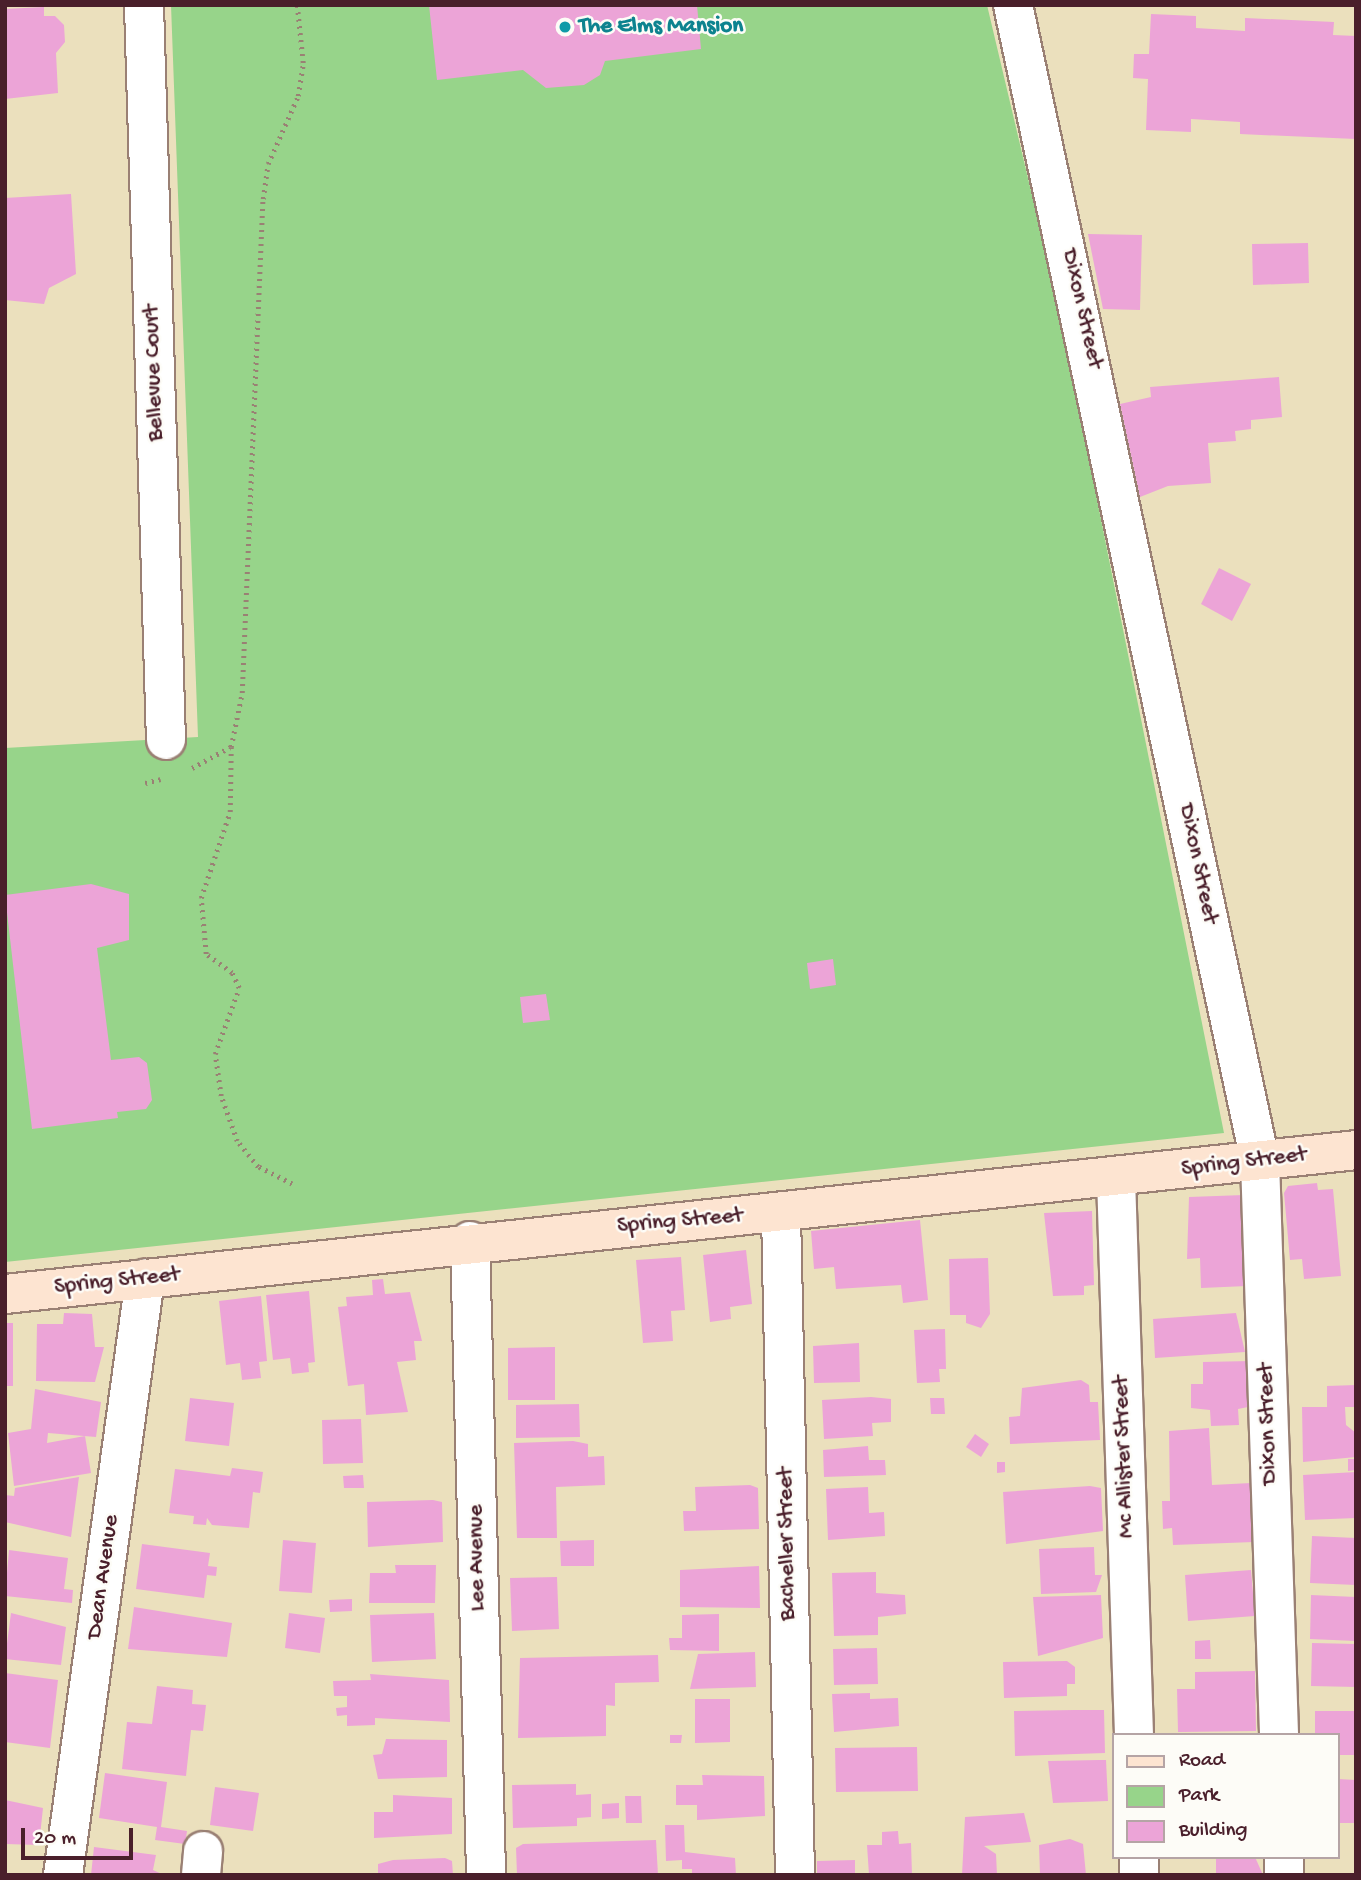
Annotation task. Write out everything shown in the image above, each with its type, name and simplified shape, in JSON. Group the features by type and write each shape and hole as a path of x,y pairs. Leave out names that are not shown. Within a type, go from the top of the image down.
{"main road":[{"name":"Spring Street","path":"5,1294 470,1241 781,1213 1356,1150"}],"street":[{"name":"Bellevue Court","path":"144,5 166,740"},
{"name":"Dixon Street","path":"1013,5 1260,1161 1279,1733"},
{"name":"Mc Allister Street","path":"1116,1178 1135,1733"},
{"name":"Bacheller Street","path":"781,1213 795,1875"},
{"name":"Lee Avenue","path":"470,1241 486,1875"},
{"name":"Dean Avenue","path":"63,1875 145,1279"}],"path":[{"path":"292,1184 258,1167 237,1141 220,1096 215,1054 239,988 232,973 206,954 201,898 230,812 231,747 242,693 262,199 268,164 298,96 303,63 297,5"}],"green space":[{"path":"171,5 987,5 1058,305 1224,1133 5,1262 5,748 198,737"}],"building":[{"name":"The Elms Mansion","path":"429,5 697,5 701,49 605,61 600,75 584,85 546,88 523,70 437,80"},
{"path":"44,7 44,16 55,16 64,25 65,42 56,53 58,93 5,99 5,9"},
{"path":"1151,14 1196,16 1196,28 1245,31 1245,18 1334,22 1333,35 1356,36 1356,139 1240,134 1240,122 1191,119 1191,132 1146,130 1148,79 1133,78 1134,54 1149,54"},
{"path":"71,194 76,274 49,288 44,304 5,300 5,198"},
{"path":"1088,234 1142,235 1140,310 1103,309"},
{"path":"1308,243 1309,283 1253,285 1252,244"},
{"path":"1279,377 1282,417 1251,420 1251,429 1235,431 1236,441 1208,443 1211,483 1168,486 1140,497 1120,404 1151,397 1150,387"},
{"path":"1219,568 1251,584 1232,621 1201,604"},
{"path":"91,884 129,894 129,940 97,948 111,1060 139,1057 147,1063 152,1100 146,1109 117,1112 118,1118 32,1129 5,895"},
{"path":"833,959 836,985 810,989 807,963"},
{"path":"546,994 550,1020 523,1023 520,997"},
{"path":"1317,1183 1318,1190 1333,1189 1341,1276 1304,1279 1302,1259 1290,1260 1284,1193 1288,1186"},
{"path":"1244,1195 1247,1286 1201,1288 1200,1258 1187,1259 1189,1197"},
{"path":"1092,1211 1094,1285 1084,1286 1084,1295 1053,1296 1044,1213"},
{"path":"920,1220 928,1300 903,1303 901,1285 836,1289 834,1267 814,1269 811,1231"},
{"path":"746,1250 752,1304 730,1307 731,1319 710,1322 703,1255"},
{"path":"681,1257 685,1310 671,1311 673,1341 643,1343 636,1260"},
{"path":"988,1258 990,1314 981,1328 966,1323 966,1315 950,1315 949,1259"},
{"path":"383,1279 385,1294 410,1292 422,1341 414,1341 416,1360 397,1362 408,1412 366,1415 364,1384 348,1386 338,1307 347,1306 346,1297 373,1295 372,1280"},
{"path":"309,1291 315,1362 308,1363 309,1372 292,1374 290,1358 273,1360 266,1295"},
{"path":"261,1296 267,1361 259,1362 261,1378 242,1380 240,1363 226,1365 219,1301"},
{"path":"64,1313 92,1314 95,1347 104,1347 95,1382 36,1381 37,1324 63,1324"},
{"path":"1236,1313 1245,1352 1155,1358 1153,1319"},
{"path":"5,1323 13,1323 13,1386 5,1386"},
{"path":"945,1329 946,1369 939,1369 940,1382 917,1383 914,1330"},
{"path":"859,1343 860,1382 814,1383 813,1346"},
{"path":"555,1347 555,1400 508,1400 508,1348"},
{"path":"1251,1361 1253,1406 1238,1409 1239,1425 1211,1426 1210,1410 1191,1408 1191,1384 1203,1384 1203,1362"},
{"path":"1081,1380 1089,1385 1090,1402 1098,1402 1100,1440 1010,1444 1009,1417 1020,1416 1022,1388"},
{"path":"1356,1385 1356,1407 1345,1407 1346,1425 1356,1433 1356,1457 1303,1462 1302,1407 1327,1407 1327,1386"},
{"path":"35,1389 101,1402 96,1437 85,1436 91,1473 14,1486 8,1433 31,1429","holes":["48,1433 85,1436 47,1443"]},
{"path":"871,1397 891,1399 891,1422 872,1423 873,1436 824,1439 822,1400"},
{"path":"190,1398 234,1403 229,1446 185,1441"},
{"path":"930,1398 944,1398 945,1414 931,1414"},
{"path":"579,1404 580,1437 516,1438 516,1405"},
{"path":"361,1419 363,1463 323,1464 322,1420"},
{"path":"1209,1428 1212,1485 1251,1483 1254,1542 1173,1545 1172,1528 1163,1529 1162,1501 1170,1501 1169,1431"},
{"path":"975,1434 989,1444 981,1457 966,1447"},
{"path":"573,1441 588,1444 588,1457 604,1456 605,1485 556,1487 557,1538 517,1538 514,1443"},
{"path":"868,1446 869,1460 885,1460 886,1475 824,1477 823,1450"},
{"path":"1348,1459 1356,1459 1356,1470 1348,1471"},
{"path":"997,1462 1005,1462 1005,1472 997,1473"},
{"path":"232,1468 263,1472 260,1493 253,1492 249,1528 212,1525 207,1518 206,1525 193,1524 194,1516 169,1513 175,1469 230,1476"},
{"path":"1356,1472 1356,1518 1305,1520 1303,1475"},
{"path":"363,1475 364,1488 344,1488 343,1476"},
{"path":"79,1477 71,1537 5,1522 5,1495 14,1496 15,1488"},
{"path":"750,1485 758,1488 759,1529 684,1531 683,1511 696,1511 695,1487"},
{"path":"1090,1486 1101,1488 1103,1531 1006,1544 1003,1492"},
{"path":"868,1487 869,1513 884,1512 885,1536 828,1540 826,1489"},
{"path":"367,1502 442,1502 443,1542 368,1547"},
{"path":"1312,1536 1356,1538 1356,1585 1310,1583"},
{"path":"283,1540 316,1543 312,1593 279,1591"},
{"path":"594,1540 594,1566 561,1566 560,1541"},
{"path":"142,1544 210,1553 208,1566 217,1567 216,1576 207,1575 204,1598 136,1589"},
{"path":"1094,1547 1095,1575 1102,1575 1096,1592 1041,1594 1039,1549"},
{"path":"9,1550 68,1558 64,1589 73,1590 72,1603 5,1596"},
{"path":"395,1565 436,1565 435,1603 369,1603 370,1573 396,1573"},
{"path":"759,1566 760,1608 680,1607 680,1570"},
{"path":"1251,1570 1255,1616 1188,1621 1185,1575"},
{"path":"876,1572 876,1593 905,1595 906,1614 878,1617 878,1635 834,1636 832,1573"},
{"path":"557,1577 559,1629 512,1631 510,1578"},
{"path":"1101,1595 1103,1638 1038,1656 1033,1597"},
{"path":"1311,1595 1356,1597 1356,1641 1310,1639"},
{"path":"352,1599 352,1611 330,1612 329,1600"},
{"path":"134,1607 232,1623 227,1657 128,1649"},
{"path":"11,1613 66,1627 61,1665 5,1659"},
{"path":"289,1613 325,1618 320,1653 285,1648"},
{"path":"434,1613 436,1659 372,1662 370,1615"},
{"path":"719,1614 719,1651 670,1650 669,1638 682,1638 682,1615"},
{"path":"1210,1640 1211,1659 1195,1659 1195,1641"},
{"path":"1312,1643 1356,1644 1356,1687 1311,1686"},
{"path":"877,1648 878,1684 834,1685 833,1649"},
{"path":"755,1652 756,1687 690,1689 698,1654"},
{"path":"658,1655 659,1682 615,1683 615,1706 606,1705 606,1736 518,1738 520,1658"},
{"path":"1067,1661 1075,1667 1075,1684 1067,1684 1067,1696 1004,1698 1003,1662"},
{"path":"1255,1671 1256,1731 1178,1732 1177,1689 1195,1689 1195,1672"},
{"path":"5,1673 58,1680 50,1748 5,1742"},
{"path":"370,1674 449,1680 450,1722 375,1718 375,1725 347,1726 347,1715 337,1716 336,1708 347,1707 347,1696 334,1696 333,1681 371,1680"},
{"path":"157,1686 193,1690 192,1704 206,1705 203,1731 191,1730 186,1776 122,1769 127,1722 152,1724"},
{"path":"870,1693 870,1699 898,1698 899,1726 834,1732 832,1694"},
{"path":"695,1699 730,1699 730,1742 695,1743"},
{"path":"1104,1710 1105,1753 1015,1756 1014,1711"},
{"path":"1315,1711 1356,1711 1356,1755 1340,1755 1340,1733 1315,1733"},
{"path":"670,1735 682,1735 681,1743 670,1743"},
{"path":"386,1739 447,1740 447,1777 378,1779 373,1755 382,1754"},
{"path":"917,1747 918,1791 836,1792 835,1748"},
{"path":"1106,1760 1108,1801 1053,1803 1048,1761"},
{"path":"105,1773 167,1782 161,1827 187,1831 185,1844 155,1840 157,1827 99,1818"},
{"path":"702,1775 764,1776 765,1816 697,1820 697,1805 676,1805 676,1785 703,1785"},
{"path":"1340,1779 1356,1780 1356,1823 1340,1823"},
{"path":"576,1784 576,1795 591,1794 591,1817 577,1818 577,1826 513,1828 512,1785"},
{"path":"215,1787 259,1793 253,1831 210,1825"},
{"path":"393,1795 452,1798 452,1834 374,1838 374,1812 393,1812"},
{"path":"625,1796 641,1796 642,1823 626,1823"},
{"path":"5,1800 43,1808 39,1845 5,1844"},
{"path":"619,1803 619,1818 602,1819 602,1804"},
{"path":"1024,1813 1031,1842 984,1846 996,1854 997,1875 962,1875 965,1817"},
{"path":"665,1825 684,1825 685,1852 735,1858 736,1875 692,1875 692,1869 682,1869 682,1860 666,1861"},
{"path":"898,1831 899,1844 911,1843 912,1875 869,1875 867,1845 882,1845 882,1832"},
{"path":"1070,1839 1083,1844 1086,1875 1040,1875 1039,1845"},
{"path":"656,1840 658,1875 517,1875 516,1848 523,1844"},
{"path":"94,1847 156,1855 153,1870 164,1875 91,1875"},
{"path":"445,1858 452,1861 453,1875 378,1875 378,1864 393,1860"},
{"path":"1216,1859 1256,1859 1263,1875 1216,1875"},
{"path":"855,1860 855,1875 817,1875 817,1861"}],"place":[{"name":"The Elms Mansion","path":"565,27"}]}
